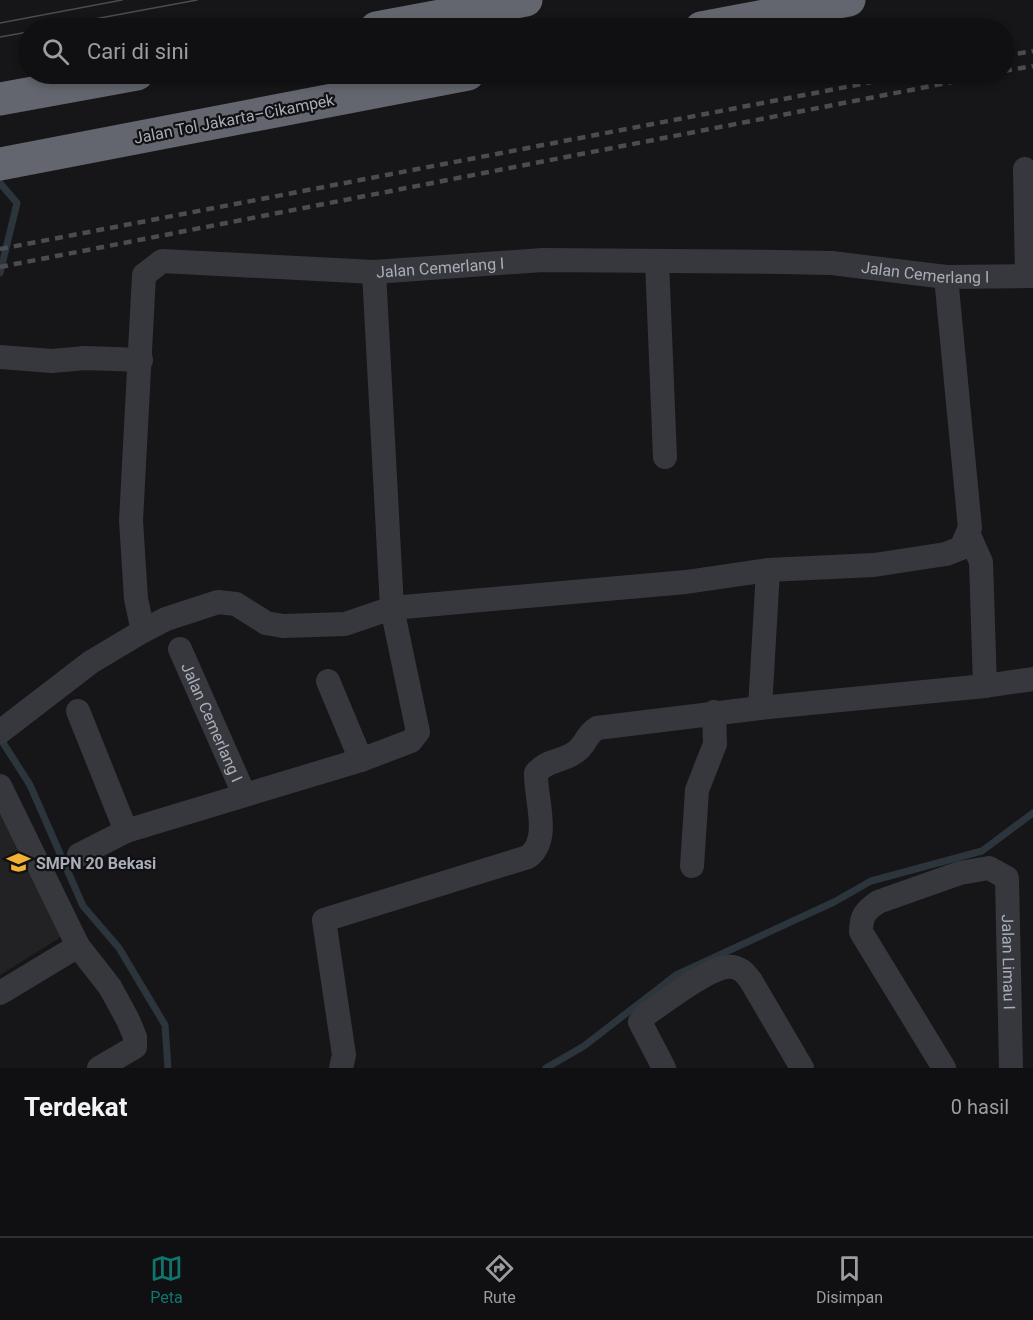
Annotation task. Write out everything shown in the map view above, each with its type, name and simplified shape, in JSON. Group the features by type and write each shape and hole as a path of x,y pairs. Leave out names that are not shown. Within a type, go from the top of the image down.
{"highway":[{"path":"430,18 526,0"},
{"path":"754,18 849,0"},
{"path":"0,99 83,84"},
{"name":"Jalan Tol Jakarta–Cikampek","path":"0,164 416,84"}],"street":[{"path":"1025,169 1030,276"},
{"name":"Jalan Cemerlang I","path":"79,855 126,831 361,760 411,741 418,732 392,608 374,272 543,260 832,263 946,278 1030,276"},
{"path":"143,631 136,598 131,521 144,274 162,261 374,272"},
{"path":"657,261 664,457"},
{"path":"946,278 969,535 981,562 985,686"},
{"path":"0,357 64,361 85,358 141,360"},
{"path":"7,726 91,662 143,631 166,619 218,602 236,604 266,623 283,626 345,624 392,608 686,582 768,570 874,564 926,558 961,548 969,535"},
{"path":"760,708 768,570"},
{"name":"Jalan Cemerlang I","path":"180,649 244,794"},
{"path":"341,1068 344,1064 344,1055 324,920 528,857 536,851 541,837 536,773 544,763 565,758 579,750 589,733 597,728 714,712 985,686 1033,679"},
{"path":"328,681 361,760"},
{"path":"78,711 126,831"},
{"path":"692,866 698,790 715,744 714,712"},
{"path":"0,786 78,946 110,987 135,1037 135,1047 99,1068"},
{"name":"Jalan Limau I","path":"944,1068 861,932 861,920 866,910 878,902 960,873 989,868 1000,872 1007,878 1011,1068"},
{"path":"0,993 78,946"},
{"path":"664,1068 640,1022 648,1013 710,972 730,966 743,970 802,1068"}],"shaded area":[{"name":"SMPN 20 Bekasi","path":"0,795 72,930 0,975"}],"waterway":[{"path":"0,183 17,203 0,273"},
{"path":"0,738 30,785 83,906 119,948 165,1025 168,1068"},
{"path":"546,1068 584,1046 676,975 834,902 871,881 982,851 1033,813"}],"tram line":[{"path":"27,18 122,0"},
{"path":"100,18 197,0"},
{"path":"0,23 18,20"},
{"path":"0,37 18,34"}],"railway":[{"path":"1015,54 1033,51"},
{"path":"1015,69 1033,66"},
{"path":"0,249 862,84"},
{"path":"0,267 942,84"}],"place":[{"name":"SMPN 20 Bekasi","path":"18,863"}]}
